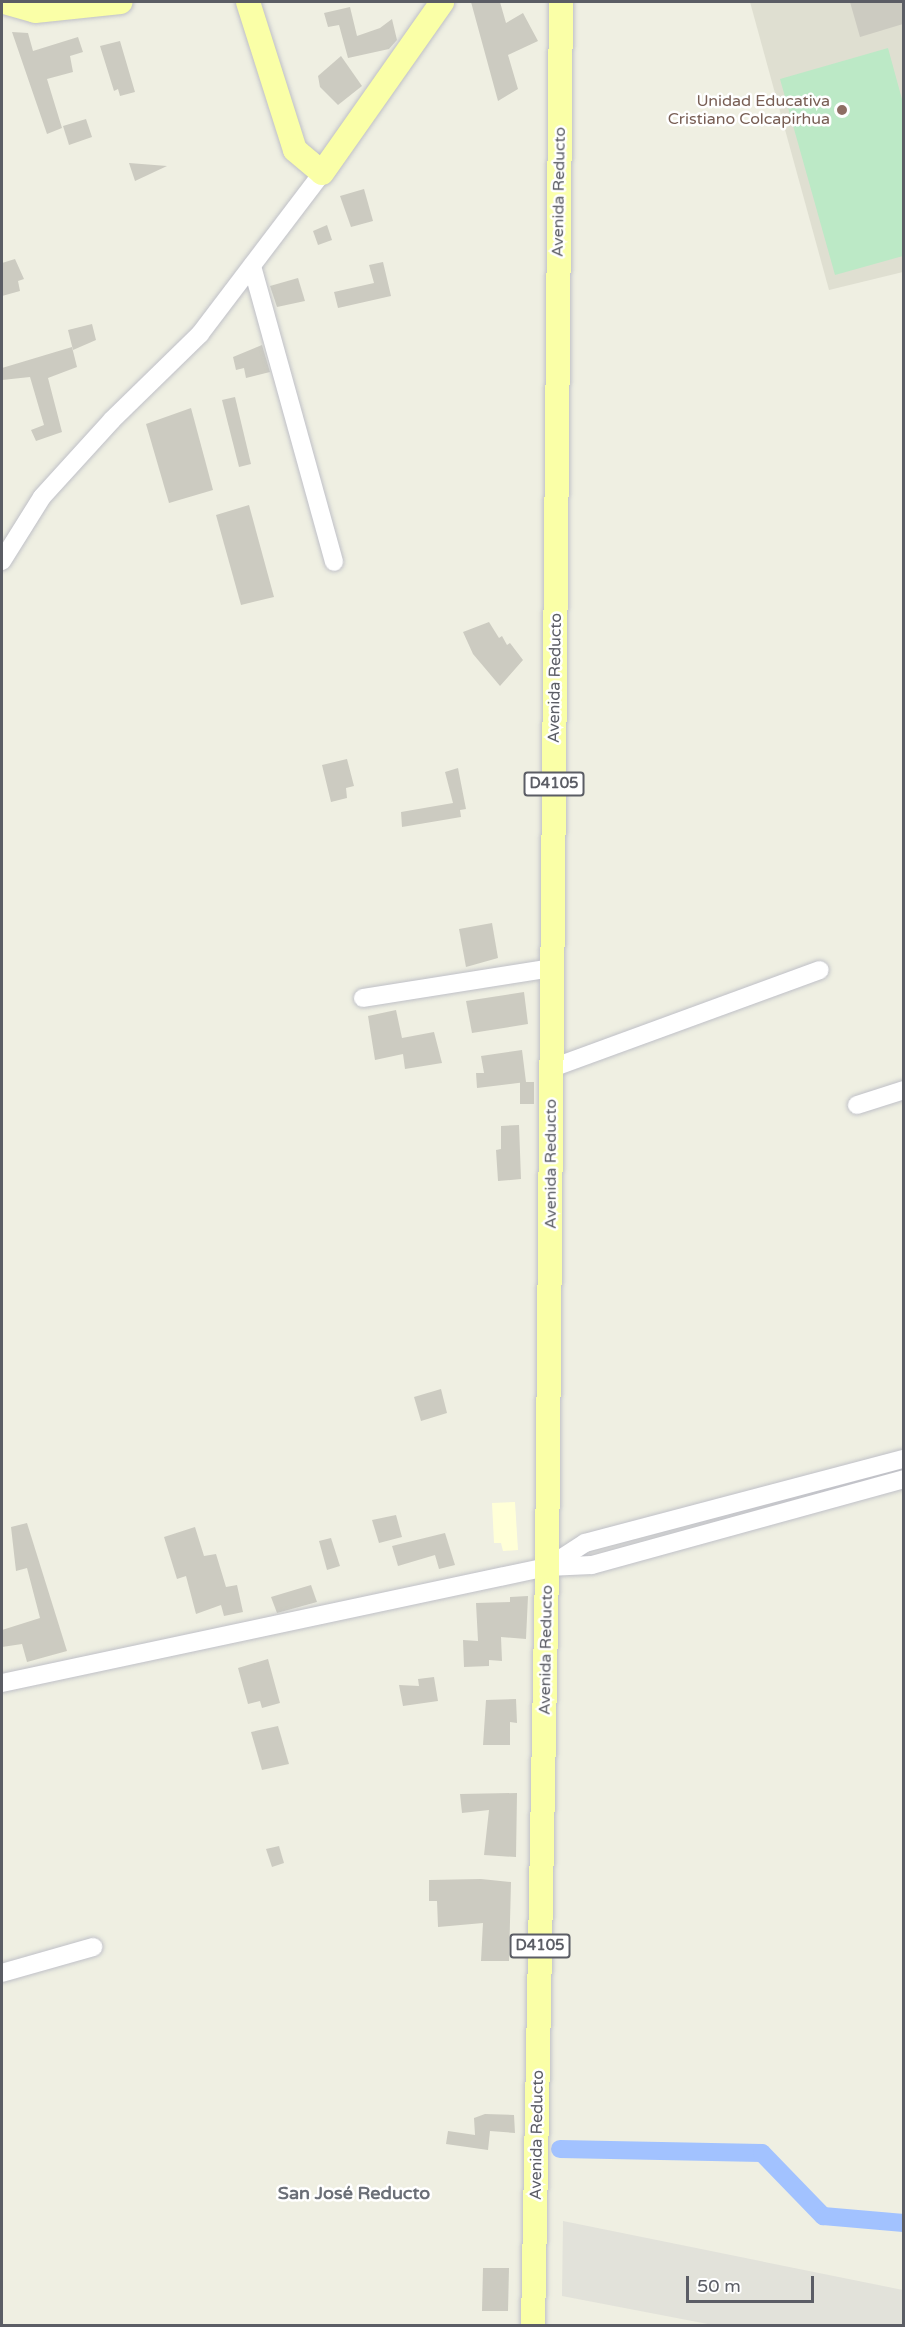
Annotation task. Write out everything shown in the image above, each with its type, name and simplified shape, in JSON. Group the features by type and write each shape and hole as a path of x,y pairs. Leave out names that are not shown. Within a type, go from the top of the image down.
{"main road":[{"path":"4,2 35,11 121,2"},
{"path":"248,2 295,150 322,173 442,2"},
{"name":"Avenida Reducto","path":"533,2325 547,1567 561,2"}],"street":[{"path":"2,561 42,497 112,420 200,334 322,173"},
{"path":"252,266 334,562"},
{"path":"363,998 552,968"},
{"path":"552,1068 820,970"},
{"path":"857,1105 903,1090"},
{"path":"547,1567 585,1543 903,1458"},
{"path":"2,1683 547,1567 592,1565 903,1479"},
{"path":"2,1973 93,1947"}],"shaded area":[{"name":"Unidad Educativa Cristiano Colcapirhua","path":"750,2 903,2 903,272 829,290"},
{"name":"Unidad Educativa Cristiano Colcapirhua","path":"888,48 903,103 903,256 835,275 780,79"},
{"path":"515,1502 518,1550 503,1551 501,1543 494,1543 492,1503"},
{"path":"563,2221 903,2290 903,2325 713,2325 562,2296"}],"building":[{"path":"471,2 500,2 506,23 523,13 538,41 508,55 518,89 498,101"},
{"path":"850,2 903,2 903,24 860,37"},
{"path":"350,7 357,36 380,28 392,19 397,40 389,49 348,58 339,25 328,27 324,13"},
{"path":"12,32 28,33 33,51 78,37 83,52 70,56 73,72 47,79 62,128 47,134"},
{"path":"120,41 135,92 120,96 118,89 114,91 100,46"},
{"path":"341,56 362,86 338,105 320,87 318,76"},
{"path":"86,119 92,137 69,145 63,126"},
{"path":"129,163 167,166 135,181"},
{"path":"364,189 373,221 351,227 340,196"},
{"path":"327,225 332,240 318,245 313,231"},
{"path":"15,259 24,279 18,281 20,291 2,296 2,263"},
{"path":"383,262 391,296 338,308 334,292 374,283 369,265"},
{"path":"298,278 305,301 277,307 270,286"},
{"path":"92,324 96,340 73,350 68,330"},
{"path":"262,345 270,372 246,378 244,368 236,370 233,357"},
{"path":"72,347 77,367 48,378 62,432 36,441 31,430 44,425 30,377 2,380 2,368"},
{"path":"235,397 251,464 239,467 222,400"},
{"path":"191,408 213,490 169,503 146,424"},
{"path":"249,505 274,597 241,605 216,515"},
{"path":"489,622 499,638 502,636 507,645 510,643 523,660 500,686 473,654 463,632"},
{"path":"347,759 354,786 346,788 347,798 331,802 322,765"},
{"path":"458,768 466,809 460,810 461,817 402,827 401,812 453,803 445,772"},
{"path":"492,923 498,958 466,967 459,929"},
{"path":"524,992 528,1024 472,1033 466,1001"},
{"path":"396,1010 402,1038 434,1032 442,1063 405,1069 403,1054 375,1060 368,1016"},
{"path":"522,1050 526,1082 477,1088 476,1073 484,1073 481,1056"},
{"path":"520,1082 534,1082 534,1104 520,1104"},
{"path":"519,1125 521,1179 498,1181 496,1150 501,1149 501,1126"},
{"path":"441,1389 447,1413 421,1421 414,1397"},
{"path":"396,1515 402,1537 379,1543 372,1520"},
{"path":"27,1523 67,1651 27,1662 22,1644 2,1647 2,1630 40,1618 27,1568 16,1571 11,1527"},
{"path":"195,1527 204,1556 216,1554 226,1587 237,1585 243,1612 224,1616 221,1605 196,1614 186,1576 177,1579 164,1537"},
{"path":"445,1533 455,1565 439,1569 435,1555 398,1566 392,1546"},
{"path":"331,1538 340,1566 327,1570 319,1541"},
{"path":"311,1585 317,1602 277,1613 271,1597"},
{"path":"528,1596 526,1639 501,1637 502,1661 489,1660 489,1666 464,1667 463,1640 478,1641 476,1603 510,1602 510,1597"},
{"path":"268,1659 280,1703 262,1708 260,1701 248,1704 238,1668"},
{"path":"434,1677 438,1701 403,1706 399,1685 419,1686 418,1679"},
{"path":"516,1699 517,1723 510,1722 510,1745 483,1745 486,1700"},
{"path":"278,1726 289,1764 262,1770 251,1732"},
{"path":"517,1793 516,1857 484,1855 489,1810 462,1813 460,1794"},
{"path":"279,1846 284,1863 272,1867 266,1849"},
{"path":"481,1879 511,1882 509,1961 481,1961 483,1923 438,1927 437,1901 429,1901 429,1880"},
{"path":"485,2114 514,2115 515,2133 490,2131 488,2150 446,2144 448,2131 475,2135 474,2118"},
{"path":"483,2268 509,2268 508,2311 482,2311"}],"waterway":[{"path":"560,2149 762,2153 823,2216 904,2223"}],"place":[{"name":"Unidad Educativa Cristiano Colcapirhua","path":"842,110"}],"district":[{"name":"San José Reducto","path":"354,2193"}]}
